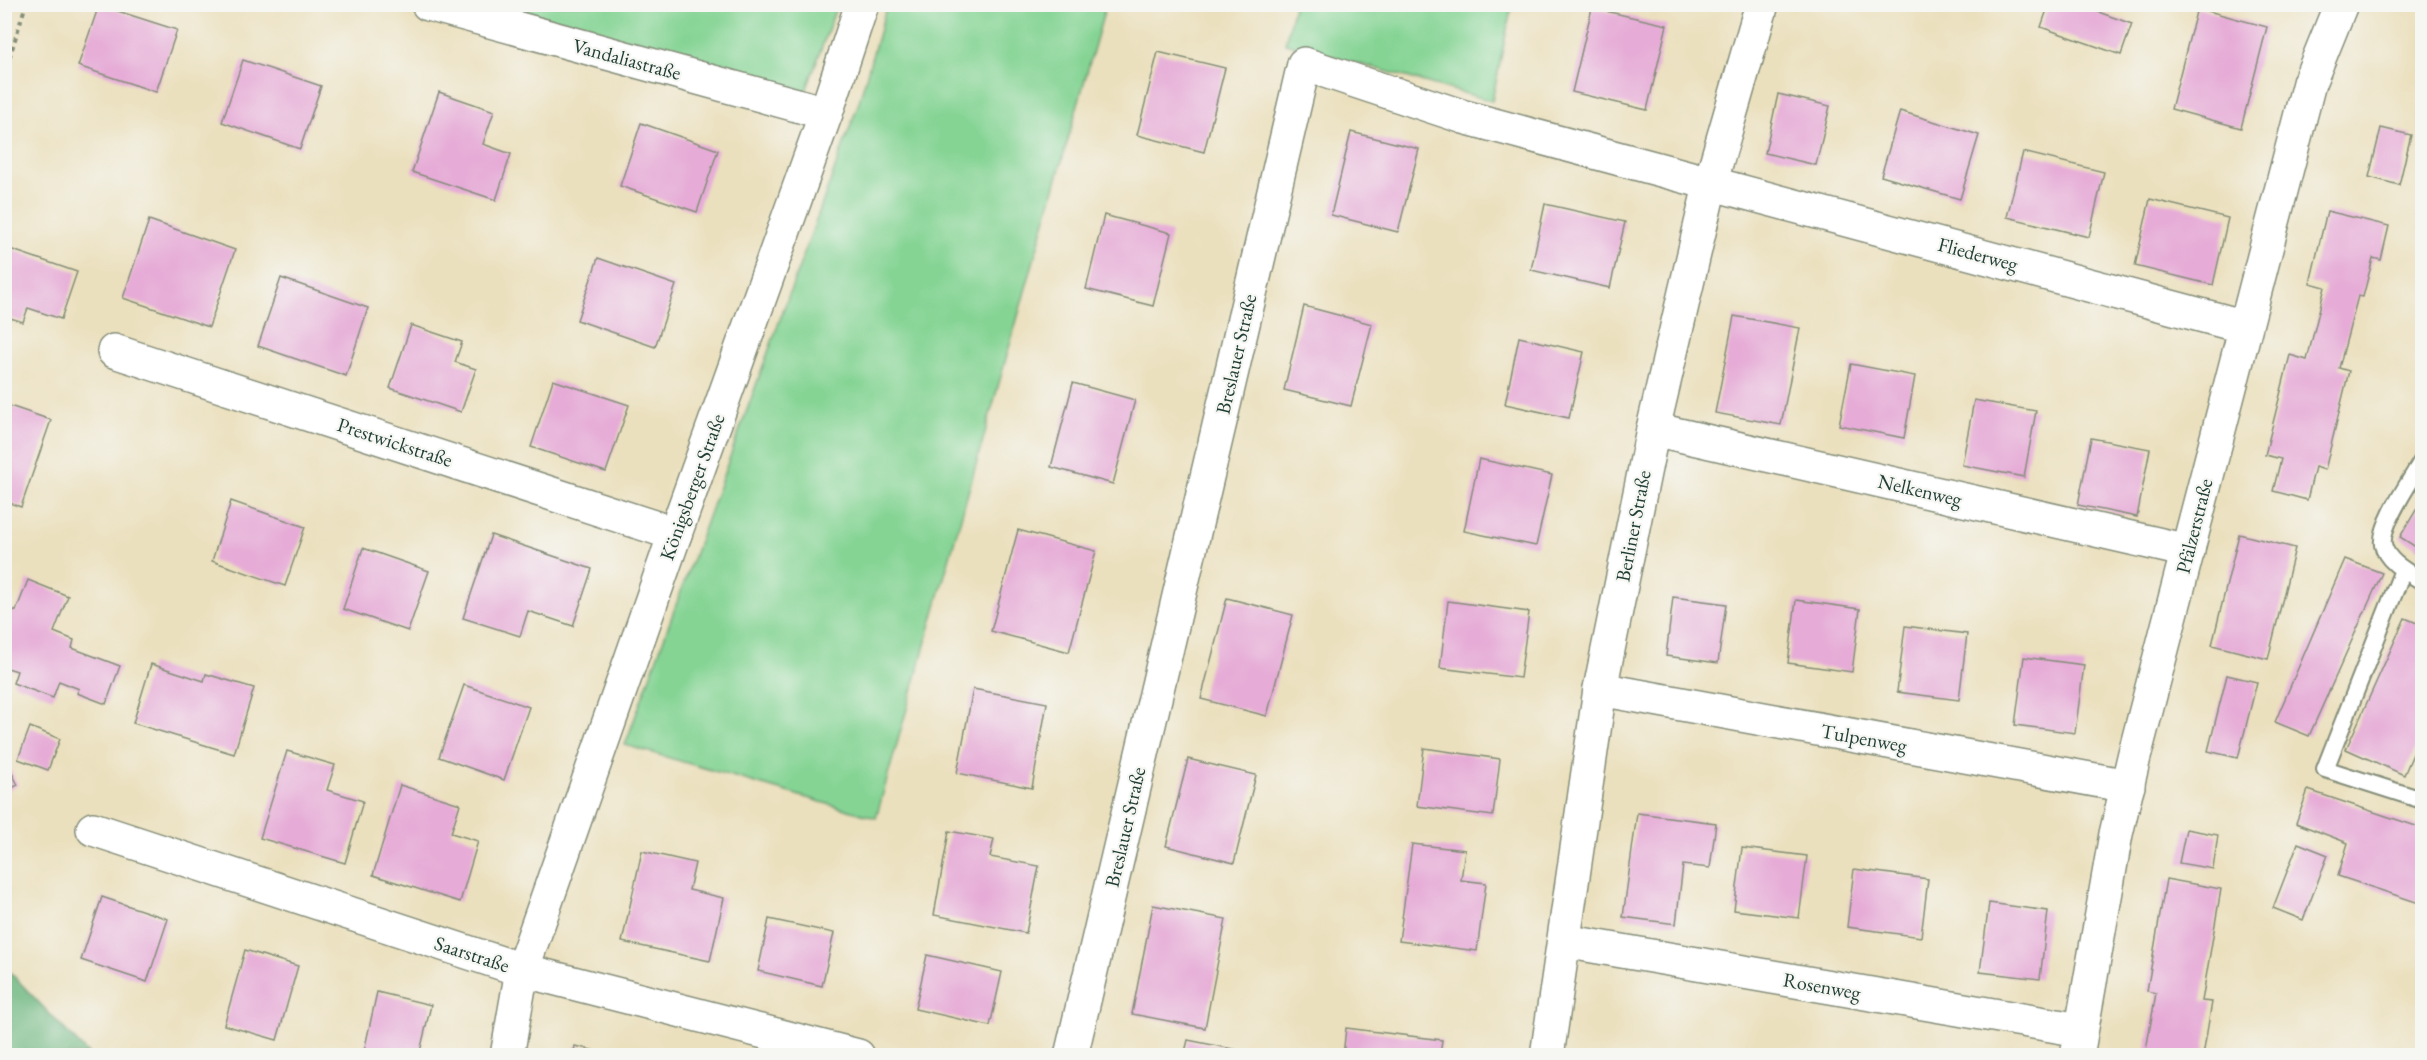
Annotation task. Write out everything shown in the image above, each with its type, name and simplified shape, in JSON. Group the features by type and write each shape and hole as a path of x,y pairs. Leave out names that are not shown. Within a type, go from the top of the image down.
{"street":[{"name":"Vandaliastraße","path":"428,4 826,113"},
{"name":"Königsberger Straße","path":"507,1056 522,970 826,113 862,4"},
{"name":"Berliner Straße","path":"1547,1056 1600,689 1653,429 1711,181 1762,4"},
{"name":"Pfälzerstraße","path":"2078,1043 2116,834 2128,786 2309,82 2341,4"},
{"name":"Breslauer Straße","path":"1071,1056 1304,64 1464,117 1711,181"},
{"name":"Fliederweg","path":"1711,181 2245,327"},
{"name":"Prestwickstraße","path":"114,351 675,534"},
{"name":"Nelkenweg","path":"1653,429 2188,551"},
{"name":"Tulpenweg","path":"1600,689 2128,786"},
{"name":"Saarstraße","path":"93,829 522,970 858,1056"},
{"name":"Rosenweg","path":"1564,941 2078,1043"}],"lane":[{"path":"2422,461 2386,526 2383,544 2390,557 2403,570 2422,581"},
{"path":"2403,570 2325,769 2422,800"}],"path":[{"path":"4,75 26,4"}],"green space":[{"path":"491,5 837,5 806,91"},
{"path":"887,5 1106,5 876,818 625,745 858,105"},
{"path":"1294,5 1512,5 1492,101 1285,43"},
{"path":"5,967 89,1055 5,1055"}],"building":[{"path":"2049,4 2076,4 2132,24 2121,55 2041,27"},
{"path":"99,5 177,30 156,92 78,66"},
{"path":"1592,8 1667,25 1647,110 1572,92"},
{"path":"2197,8 2267,27 2241,128 2171,109"},
{"path":"1158,52 1225,68 1204,152 1137,135"},
{"path":"243,60 321,86 300,149 222,122"},
{"path":"439,92 494,111 483,144 511,154 496,200 412,172"},
{"path":"1778,94 1830,106 1816,165 1765,153"},
{"path":"1900,111 1979,135 1960,199 1881,176"},
{"path":"641,123 718,150 697,212 620,186"},
{"path":"2381,128 2411,135 2399,185 2369,177"},
{"path":"1351,132 1419,149 1398,232 1331,215"},
{"path":"2023,152 2104,172 2089,237 2007,217"},
{"path":"2150,199 2228,218 2213,285 2135,266"},
{"path":"1545,204 1625,222 1610,288 1531,270"},
{"path":"2327,211 2389,226 2381,260 2373,258 2363,297 2358,296 2339,368 2349,371 2325,470 2315,467 2307,500 2273,491 2281,459 2265,455 2290,355 2307,360 2325,287 2310,283"},
{"path":"1104,215 1171,233 1153,306 1086,289"},
{"path":"149,220 235,250 209,327 123,298"},
{"path":"4,247 77,272 61,319 28,308 23,322 4,316"},
{"path":"598,258 676,285 655,347 577,320"},
{"path":"281,278 368,308 346,376 258,346"},
{"path":"1304,306 1372,324 1351,406 1284,390"},
{"path":"1734,316 1800,328 1781,425 1715,413"},
{"path":"411,325 462,342 455,362 476,369 461,412 390,388"},
{"path":"1519,337 1584,352 1569,418 1505,404"},
{"path":"1851,364 1915,376 1904,438 1839,425"},
{"path":"553,380 629,405 606,472 531,447"},
{"path":"1073,383 1135,400 1113,484 1051,467"},
{"path":"1974,400 2036,411 2024,477 1962,465"},
{"path":"4,404 51,420 21,507 4,501"},
{"path":"2091,438 2150,449 2137,517 2078,505"},
{"path":"1479,459 1552,475 1536,546 1464,531"},
{"path":"2422,500 2422,551 2400,537"},
{"path":"231,501 305,527 285,586 212,561"},
{"path":"1018,530 1096,551 1069,652 991,631"},
{"path":"2239,534 2295,548 2268,659 2212,645"},
{"path":"491,535 592,569 573,626 528,611 520,636 463,618"},
{"path":"363,548 429,571 408,631 343,609"},
{"path":"2345,559 2382,573 2309,736 2275,722"},
{"path":"28,580 68,596 54,632 74,640 72,648 120,666 106,704 77,693 79,689 59,681 53,698 13,683 17,671 4,667 4,606 16,611"},
{"path":"1673,597 1726,604 1718,663 1666,656"},
{"path":"1227,598 1293,615 1267,716 1201,699"},
{"path":"1796,600 1860,609 1852,672 1788,663"},
{"path":"1448,601 1529,612 1520,678 1440,668"},
{"path":"2405,618 2422,625 2422,733 2404,775 2346,749"},
{"path":"1905,626 1967,634 1959,700 1897,692"},
{"path":"2024,657 2084,665 2075,733 2015,725"},
{"path":"151,664 204,681 206,674 254,688 234,754 133,723"},
{"path":"2227,675 2257,682 2238,758 2208,751"},
{"path":"464,685 529,707 504,780 439,757"},
{"path":"973,689 1047,703 1032,788 957,773"},
{"path":"30,727 60,739 48,770 18,759"},
{"path":"1424,748 1500,759 1493,816 1417,806"},
{"path":"287,751 335,765 327,790 363,801 345,863 260,838"},
{"path":"4,757 18,785 4,792"},
{"path":"1188,759 1256,775 1234,863 1166,846"},
{"path":"400,785 460,804 451,833 478,841 460,902 373,875"},
{"path":"2308,790 2422,828 2422,904 2338,876 2348,843 2296,823"},
{"path":"1637,813 1716,823 1710,868 1683,865 1676,924 1623,917"},
{"path":"4,814 10,825 4,827"},
{"path":"2186,829 2218,835 2213,869 2179,863"},
{"path":"949,831 994,839 990,857 1039,866 1026,933 934,915"},
{"path":"2298,843 2328,855 2303,920 2273,908"},
{"path":"1412,844 1465,850 1461,880 1486,883 1477,951 1399,941"},
{"path":"1742,848 1807,856 1799,918 1734,910"},
{"path":"642,851 695,863 689,890 724,898 710,961 622,942"},
{"path":"1854,869 1928,879 1921,937 1847,927"},
{"path":"2166,879 2221,889 2202,1001 2212,1002 2203,1056 2145,1056 2156,993 2147,991"},
{"path":"102,897 168,919 147,982 81,960"},
{"path":"1989,903 2048,911 2040,979 1980,972"},
{"path":"1153,905 1226,919 1205,1028 1132,1014"},
{"path":"769,919 834,933 822,986 758,971"},
{"path":"245,950 298,966 277,1040 224,1025"},
{"path":"927,955 1002,972 990,1026 915,1009"},
{"path":"377,992 431,1005 419,1056 363,1056"},
{"path":"1346,1028 1442,1040 1440,1056 1343,1056"},
{"path":"1188,1040 1258,1054 1258,1056 1184,1056"},
{"path":"575,1046 613,1055 613,1056 573,1056"}]}
